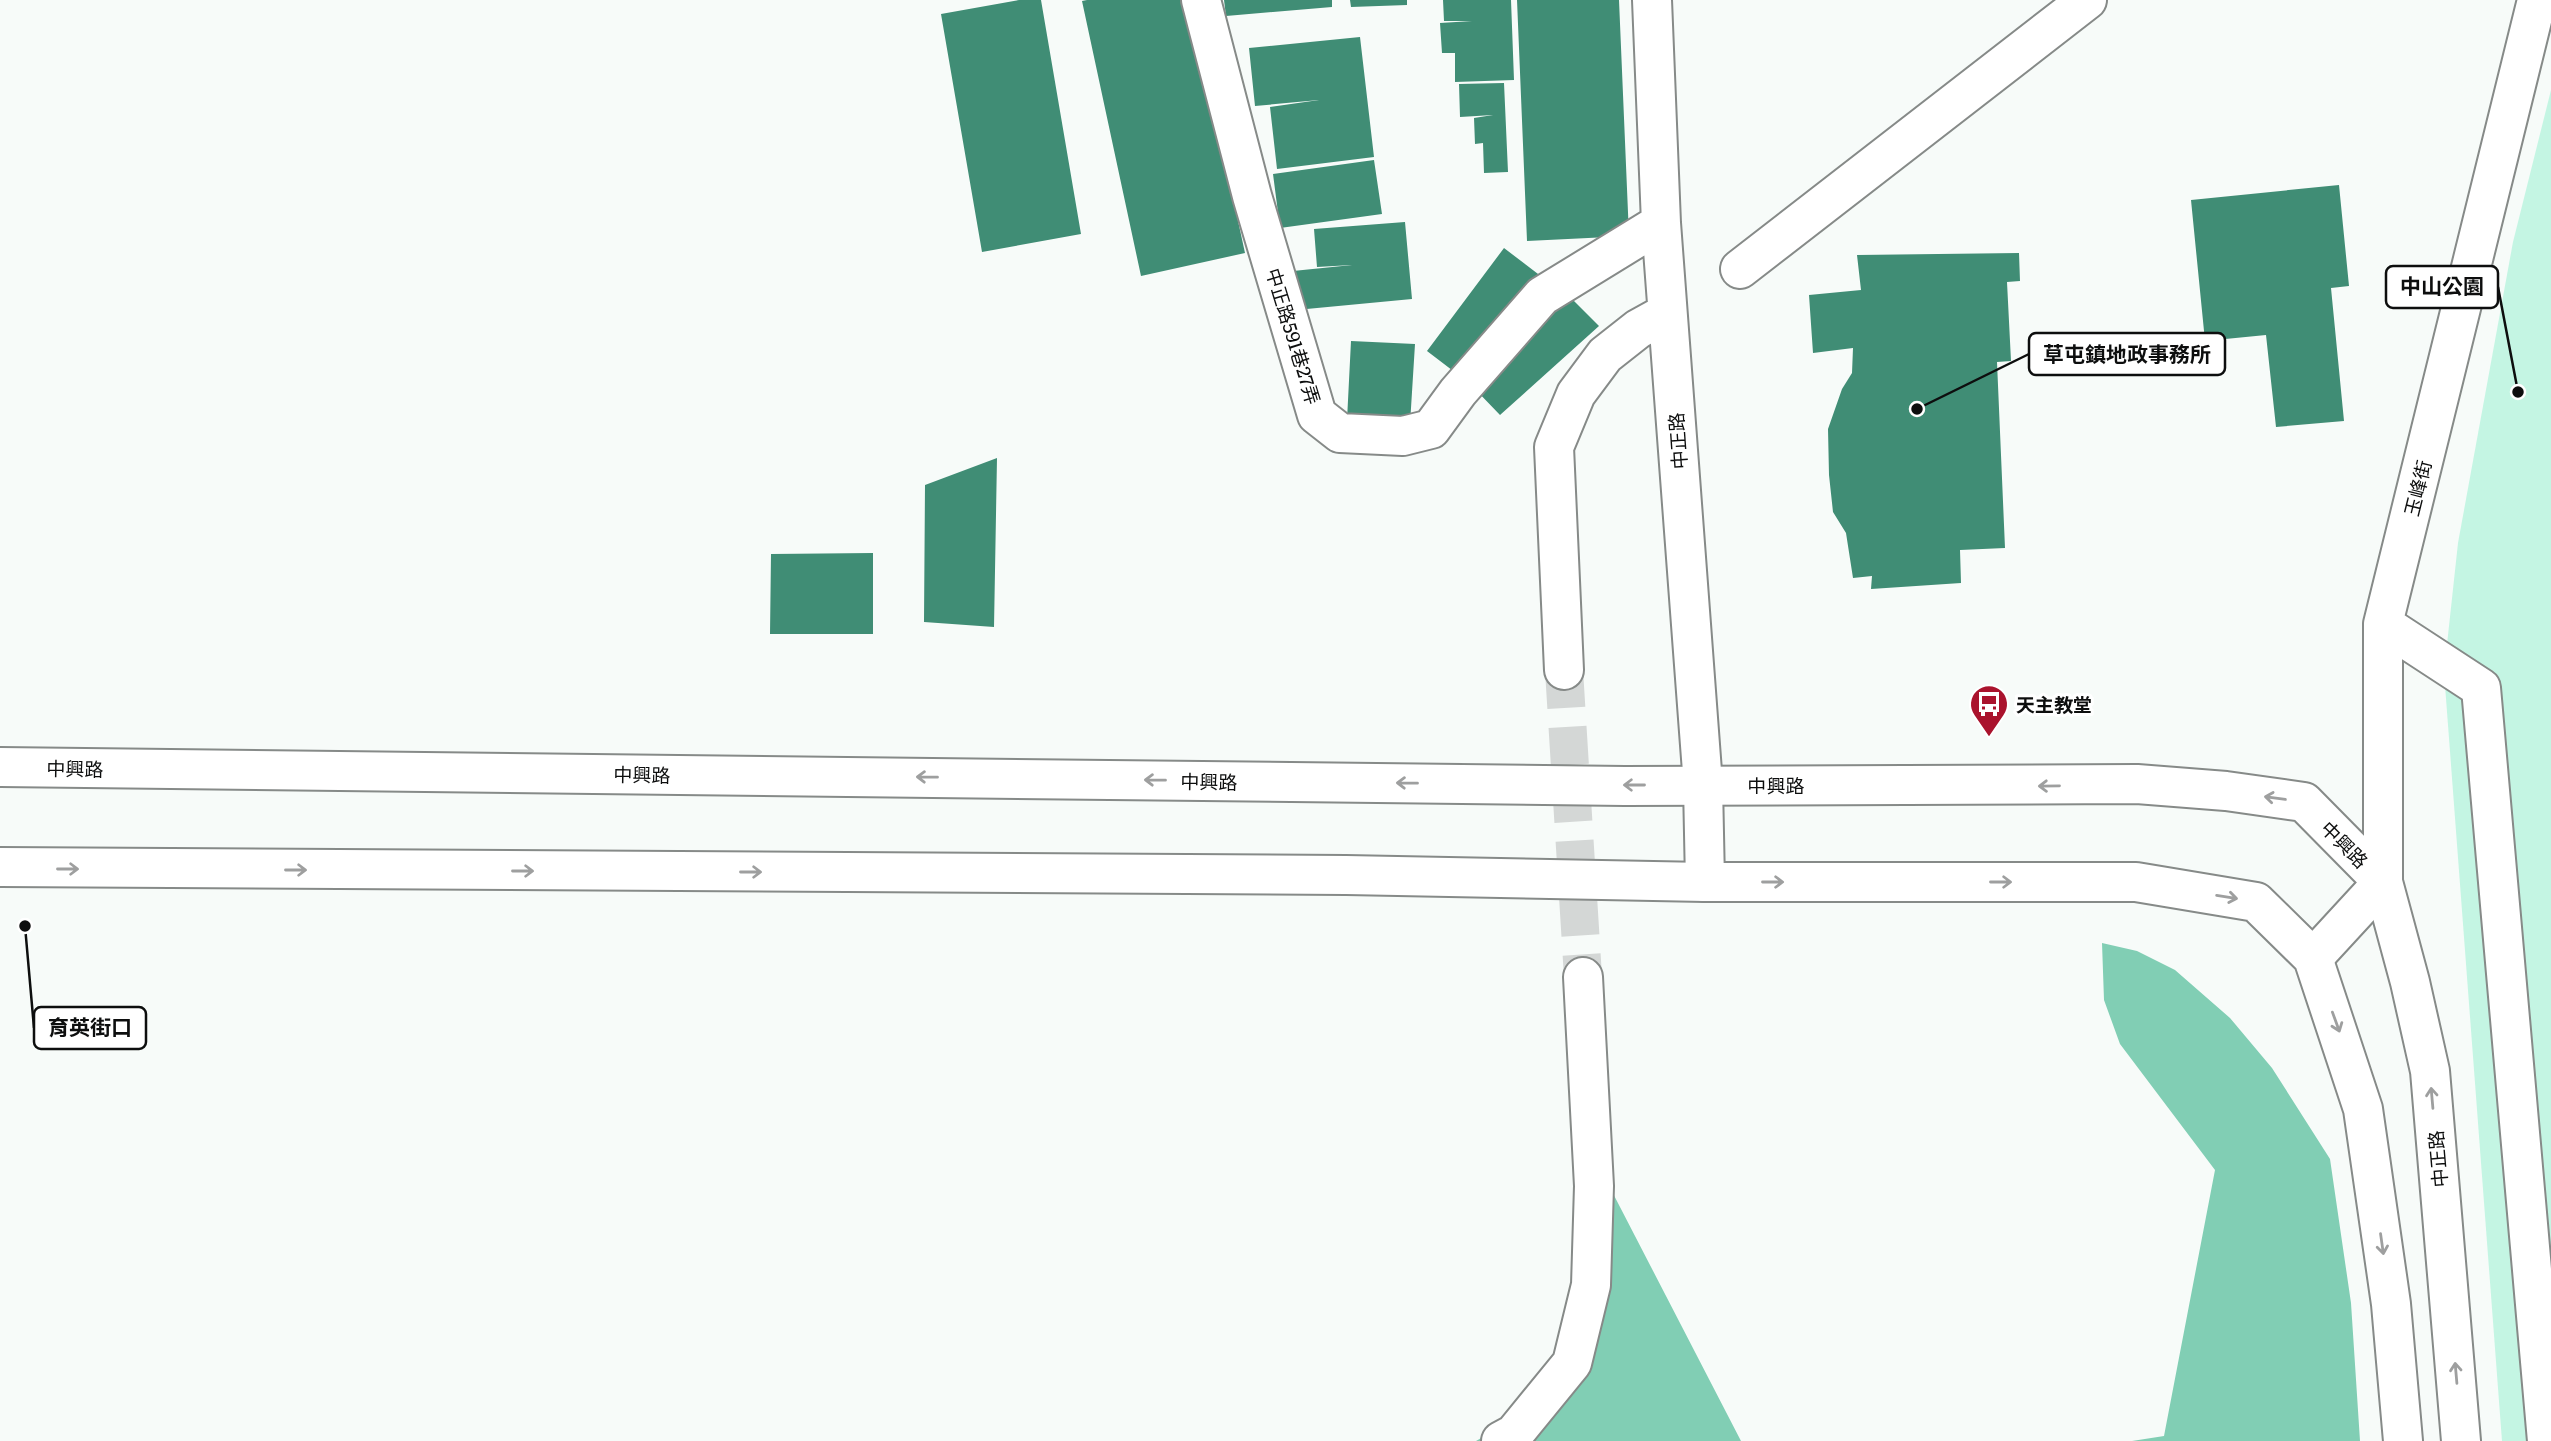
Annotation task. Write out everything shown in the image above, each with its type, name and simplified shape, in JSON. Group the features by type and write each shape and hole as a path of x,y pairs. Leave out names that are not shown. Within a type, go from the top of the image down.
{"street":[{"name":"中正路591巷27弄","path":"1201,0 1252,197 1317,415 1340,433 1403,436 1431,429 1542,296 1661,223"},
{"name":"中正路","path":"1652,0 1661,223 1703,785 1705,882"},
{"path":"1740,268 2087,0"},
{"name":"玉峰街","path":"2384,882 2383,624 2537,0"},
{"path":"1564,670 1554,447 1576,394 1605,355 1638,329 1667,313"},
{"path":"2383,624 2481,688 2547,1441"},
{"name":"中興路","path":"0,767 1703,785 2137,784 2226,790 2304,802 2384,882"},
{"path":"0,867 1358,875 1705,882 2136,882 2256,902 2313,958 2363,1109 2391,1304 2403,1441"},
{"name":"中正路","path":"2384,882 2430,1071 2462,1441"},
{"path":"2313,958 2384,882"},
{"path":"1501,1441 1521,1426 1573,1363 1591,1285 1594,1185 1583,977"}],"green space":[{"path":"2551,90 2551,1441 2502,1441 2444,672 2458,543 2513,242"},
{"path":"2102,943 2137,951 2175,970 2230,1018 2272,1068 2330,1159 2351,1303 2360,1441 2132,1441 2164,1436 2215,1170 2120,1044 2104,1000"},
{"path":"1605,1178 1741,1441 1476,1441 1518,1417 1553,1386"}],"building":[{"path":"1019,0 1041,0 1081,234 982,252 941,14"},
{"path":"1190,0 1245,253 1141,276 1082,1"},
{"path":"1224,0 1332,0 1332,7 1226,16"},
{"path":"1350,0 1407,0 1407,5 1351,7"},
{"path":"1443,0 1511,0 1514,80 1455,82 1455,53 1442,53 1440,23 1472,21 1444,21"},
{"path":"1517,0 1619,0 1629,236 1527,241"},
{"path":"1360,37 1374,157 1277,169 1270,107 1319,100 1255,106 1249,48"},
{"path":"1504,83 1508,172 1484,173 1483,143 1475,144 1474,118 1493,115 1460,117 1459,84"},
{"path":"1374,160 1382,214 1280,228 1273,174"},
{"path":"2339,185 2349,286 2331,288 2344,421 2276,427 2266,335 2205,341 2191,200"},
{"path":"1405,222 1412,299 1296,310 1293,271 1352,265 1317,267 1314,229"},
{"path":"1504,248 1542,277 1465,380 1427,351"},
{"path":"2019,253 2020,281 2007,282 2011,361 1997,362 2005,548 1960,550 1961,583 1871,589 1872,576 1853,578 1846,533 1833,512 1829,475 1828,429 1842,389 1852,373 1853,348 1813,353 1809,295 1861,290 1857,255"},
{"path":"1567,294 1599,326 1500,415 1474,388"},
{"path":"1351,341 1415,344 1410,424 1347,420"},
{"path":"997,458 994,627 924,622 925,485"},
{"path":"873,553 873,634 770,634 771,554"}],"tunnel":[{"path":"1564,670 1583,977"}],"place":[{"name":"中山公園","path":"2518,392"},
{"name":"草屯鎮地政事務所","path":"1917,409"},
{"name":"天主教堂","path":"1989,738"},
{"name":"育英街口","path":"25,926"}]}
